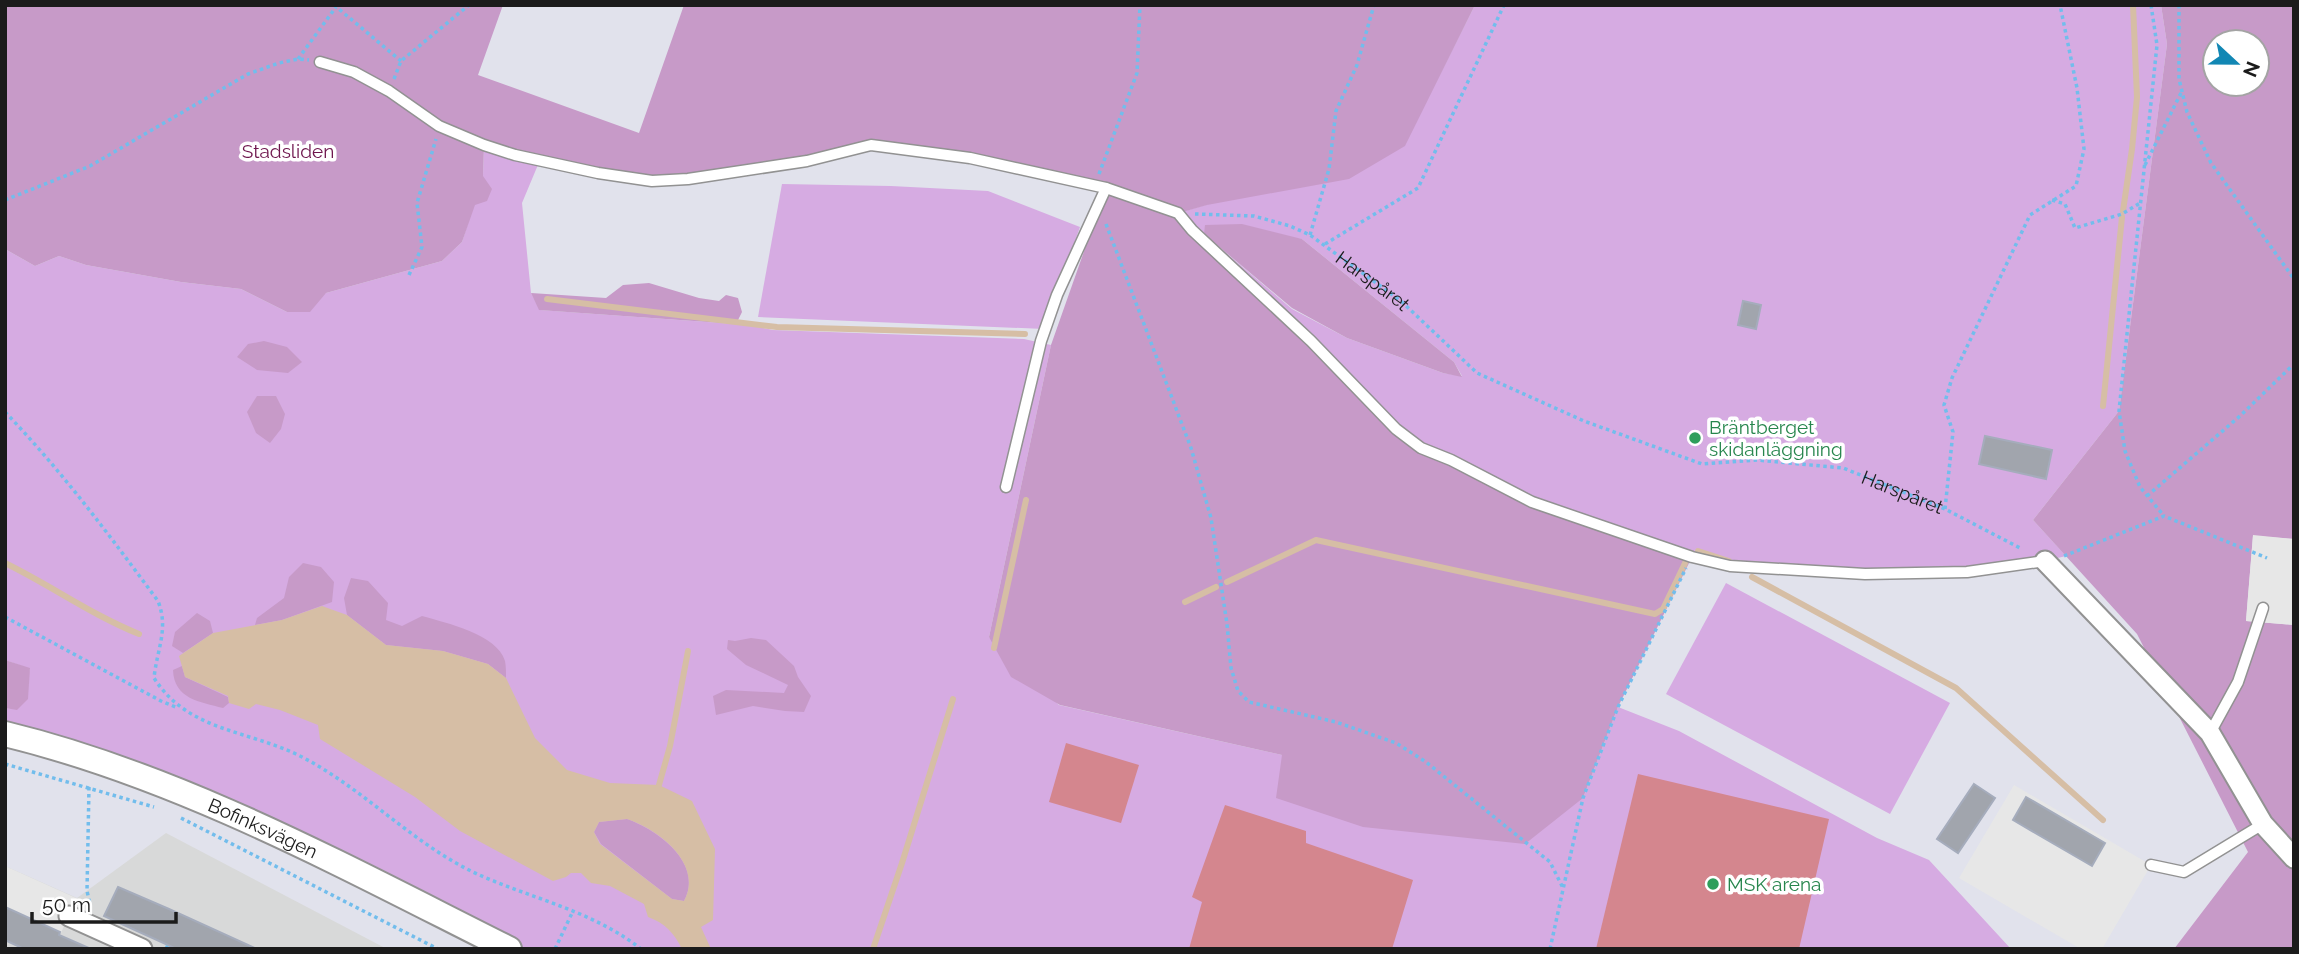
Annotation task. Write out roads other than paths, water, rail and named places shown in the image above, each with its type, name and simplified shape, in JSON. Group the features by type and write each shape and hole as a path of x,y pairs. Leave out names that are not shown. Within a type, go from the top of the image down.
{"street":[{"path":"2045,561 2210,733 2263,824 2294,858"},
{"name":"Bofinksvägen","path":"5,734 57,747 188,793 509,949"},
{"path":"69,916 142,949"}],"lane":[{"path":"320,62 354,72 389,91 439,126 484,145 514,155 598,173 652,181 688,178 807,161 871,145 970,158 1106,188 1178,213 1192,230 1311,341 1396,429 1421,448 1451,460 1532,502 1692,557 1730,566 1865,574 1967,572 2045,561"},
{"path":"1006,487 1041,341 1057,295 1106,188"},
{"path":"2210,733 2238,682 2263,608"},
{"path":"2151,865 2184,872 2263,824"}],"waterway":[{"path":"2123,211 2137,97 2133,5"},
{"path":"2103,406 2122,217"},
{"path":"547,299 777,327 1025,334"},
{"path":"994,648 1026,500"},
{"path":"1227,582 1316,540 1655,614 1663,609 1687,559"},
{"path":"1698,551 1729,561"},
{"path":"5,563 104,618 139,634"},
{"path":"1752,577 1956,688 2103,820"},
{"path":"1185,602 1216,587"},
{"path":"659,785 670,746 688,651"},
{"path":"873,949 953,699"}],"place":[{"name":"Bräntberget skidanläggning","path":"1695,438"},
{"name":"MSK arena","path":"1713,884"}],"park label":[{"name":"Stadsliden","path":"288,151"}]}
